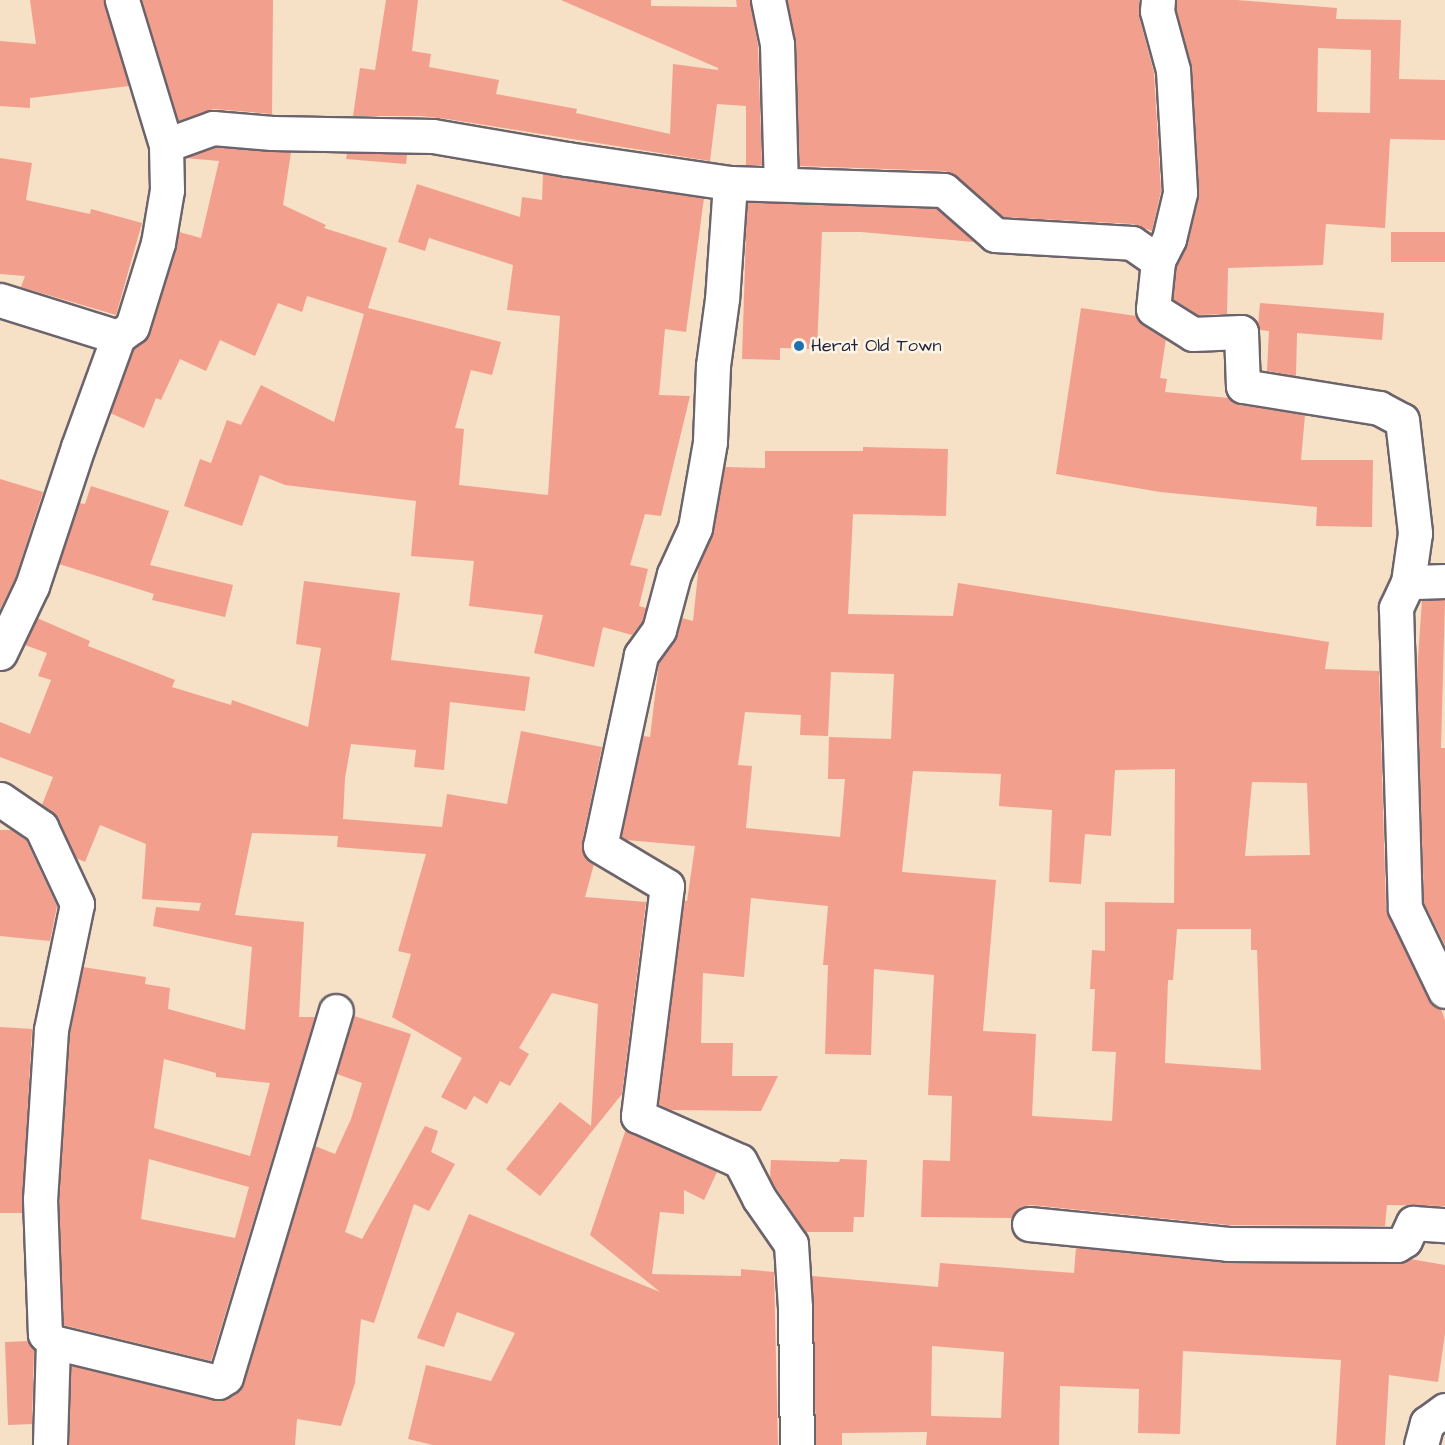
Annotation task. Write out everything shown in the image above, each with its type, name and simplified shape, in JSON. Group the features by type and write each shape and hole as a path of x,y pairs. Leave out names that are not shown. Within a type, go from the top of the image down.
{"street":[{"path":"0,653 32,586 78,447 118,337 132,327 158,243 167,189 166,145 122,0"},
{"path":"768,0 777,44 781,183"},
{"path":"1158,0 1157,11 1173,70 1180,193 1169,239 1158,261 1153,309 1193,334 1241,332 1243,386 1379,408 1402,420 1415,533 1407,582 1396,608 1405,909 1445,992"},
{"path":"166,145 213,128 272,133 433,136 730,183 944,190 995,235 1132,243 1158,261"},
{"path":"730,183 722,299 713,366 710,442 695,528 674,574 659,630 641,655 600,846 667,886 638,1116 740,1161 759,1198 791,1244 795,1307 797,1445"},
{"path":"0,300 118,337"},
{"path":"1407,582 1445,581"},
{"path":"0,799 41,827 77,904 51,1030 40,1199 45,1334 53,1342 218,1382 226,1377 336,1011"},
{"path":"1029,1224 1228,1244 1374,1245 1402,1244 1413,1223 1445,1225"},
{"path":"50,1445 53,1342"},
{"path":"1421,1445 1427,1423 1445,1410"}],"building":[{"path":"30,0 104,0 129,86 30,98 30,108 0,106 0,41 36,44"},
{"path":"142,0 273,0 272,114 214,109 178,121"},
{"path":"386,0 418,0 412,51 431,54 429,67 499,80 496,94 577,109 576,113 670,134 673,64 718,70 718,68 561,0 651,0 651,6 737,7 736,0 750,0 758,46 762,165 746,165 746,106 717,104 710,161 447,119 421,116 353,116 360,68 375,70"},
{"path":"787,0 1139,0 1139,16 1154,73 1161,191 1152,231 1133,224 1003,217 956,176 945,171 799,166 796,43"},
{"path":"1176,0 1236,0 1337,8 1336,19 1401,20 1399,79 1445,80 1445,140 1390,139 1385,228 1326,224 1323,265 1228,268 1227,314 1198,315 1173,299 1176,266 1187,243 1199,192 1192,69 1176,9","holes":["1318,48 1371,50 1370,113 1317,112"]},
{"path":"216,147 291,152 283,205 326,225 324,228 387,248 368,308 501,342 492,375 471,370 455,428 464,429 459,485 548,495 560,316 507,310 513,265 429,238 425,251 398,242 417,184 520,217 522,197 542,200 543,174 704,198 686,332 665,329 659,395 690,396 661,516 645,514 630,565 648,569 639,606 646,608 642,622 632,635 603,627 594,667 534,653 543,615 469,606 474,561 411,556 416,501 285,485 260,475 242,526 184,506 200,459 211,463 227,420 241,425 261,385 334,422 364,314 307,296 302,312 278,303 255,356 220,340 206,371 180,359 161,400 156,398 144,428 110,413 134,349 150,333 179,232 201,238 219,161 185,158"},
{"path":"347,153 407,154 406,164 346,159"},
{"path":"0,158 32,163 26,200 90,214 91,209 142,223 116,315 21,287 25,276 0,274"},
{"path":"747,202 937,209 974,242 861,232 822,232 817,349 780,348 780,360 742,359"},
{"path":"1391,232 1445,232 1445,262 1391,262"},
{"path":"1260,303 1384,313 1382,340 1297,333 1296,376 1267,371 1269,331 1260,330 1258,326"},
{"path":"1081,308 1136,316 1143,325 1166,339 1160,378 1167,379 1165,392 1229,398 1240,405 1305,415 1301,460 1373,460 1372,527 1316,526 1317,507 1160,492 1056,474"},
{"path":"863,447 948,449 946,516 853,514 848,614 953,616 958,583 1329,642 1325,669 1379,671 1386,909 1428,999 1441,1009 1445,1020 1445,1206 1387,1205 1385,1226 1229,1225 1031,1205 1021,1207 1012,1218 921,1217 923,1160 950,1161 952,1096 928,1095 934,975 874,969 871,1055 825,1054 828,965 823,965 828,906 751,898 744,977 703,973 701,1043 733,1043 732,1076 778,1076 761,1111 671,1110 658,1104 684,901 687,901 695,846 626,840 621,837 643,736 650,737 659,663 674,641 682,618 693,621 699,564 713,531 725,467 765,468 765,451 863,451","holes":["831,672 894,674 891,739 829,737 828,779 845,779 840,837 746,828 752,766 738,765 745,712 801,715 800,735 828,736","1175,769 1174,903 1105,902 1105,951 1092,950 1090,989 1095,989 1092,1051 1116,1052 1112,1121 1032,1116 1036,1034 983,1031 996,880 902,872 913,771 1001,774 999,806 1052,810 1049,882 1081,884 1085,834 1111,836 1115,770","1252,782 1307,783 1310,855 1245,856","1177,929 1251,929 1251,950 1257,950 1261,1070 1165,1063 1168,980 1173,980"]},
{"path":"0,479 43,492 15,579 0,609"},
{"path":"91,486 169,511 150,565 233,585 225,617 152,600 154,594 59,564 79,503 85,504"},
{"path":"304,581 400,593 391,660 530,677 525,711 450,702 444,770 414,767 416,750 351,744 345,778 343,819 442,827 447,794 507,804 521,731 602,747 582,842 583,854 594,864 585,897 646,902 622,1094 540,1196 506,1169 560,1102 591,1126 598,1004 552,993 519,1048 529,1054 510,1086 500,1081 487,1104 474,1096 466,1110 441,1097 462,1058 392,1017 411,954 398,951 426,854 337,847 338,836 252,833 235,915 304,922 299,1017 315,1017 211,1361 63,1325 59,1199 70,1033 83,967 146,977 145,984 170,988 168,1009 245,1030 252,947 153,926 156,907 199,911 201,903 142,899 146,844 100,825 85,862 76,858 58,819 42,805 53,777 0,757 0,722 30,734 51,680 38,676 47,653 25,645 37,618 90,641 88,646 175,680 172,687 231,705 232,700 308,727 321,648 296,644","holes":["164,1059 216,1073 216,1077 270,1083 250,1156 154,1128","149,1159 249,1187 235,1238 141,1219"]},
{"path":"1422,600 1445,600 1441,748 1445,748 1445,945 1424,903 1417,673"},
{"path":"0,830 12,830 26,840 57,906 50,941 0,936"},
{"path":"354,1016 411,1034 345,1232 362,1239 425,1126 438,1131 431,1152 455,1164 429,1211 414,1204 374,1323 361,1319 355,1383 341,1426 297,1419 295,1445 69,1445 71,1366 214,1400 228,1398 244,1383 315,1146 335,1154 351,1119 362,1083 337,1074"},
{"path":"0,1027 32,1029 22,1213 0,1213"},
{"path":"626,1129 717,1172 704,1200 684,1190 684,1214 660,1212 652,1274 741,1276 741,1269 774,1272 778,1445 433,1445 408,1439 426,1365 491,1381 515,1333 457,1312 444,1347 417,1338 469,1214 660,1292 590,1235"},
{"path":"840,1159 867,1160 864,1217 854,1217 853,1232 806,1232 770,1179 771,1160 839,1162"},
{"path":"1076,1248 1228,1263 1397,1264 1410,1259 1445,1265 1445,1334 1438,1382 1389,1375 1385,1445 1336,1445 1341,1360 1183,1351 1180,1434 1138,1433 1139,1389 1060,1386 1059,1445 926,1445 927,1432 842,1433 842,1445 816,1445 812,1276 938,1287 940,1263 1074,1273","holes":["932,1346 1004,1352 1001,1418 931,1416"]},
{"path":"29,1341 34,1350 32,1424 8,1425 5,1342"}],"place":[{"name":"Herat Old Town","path":"799,346"}]}
